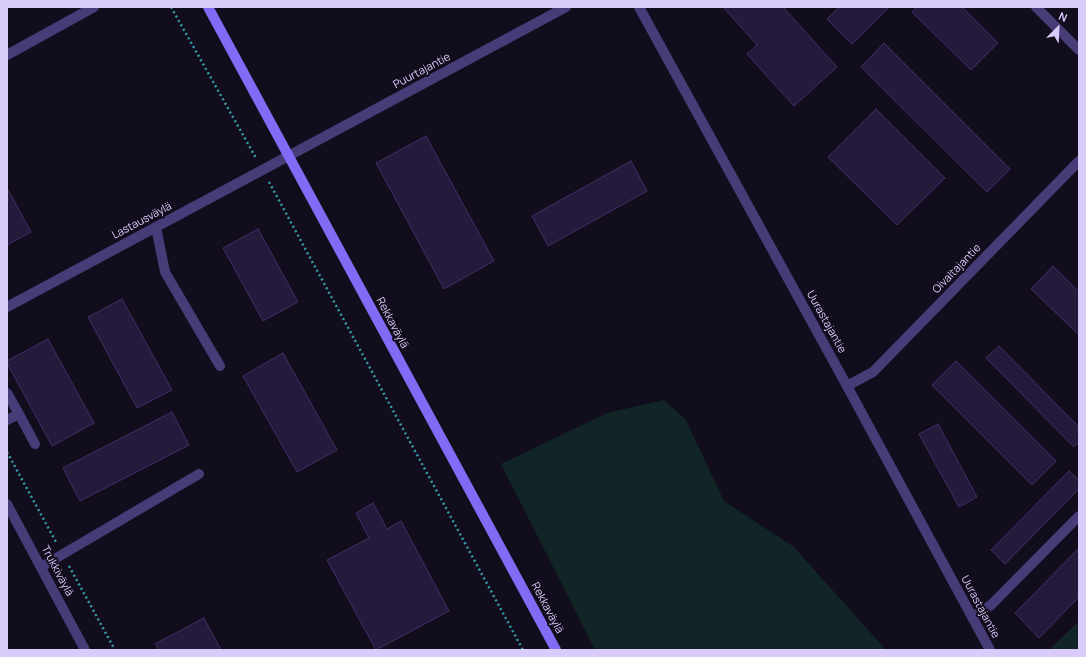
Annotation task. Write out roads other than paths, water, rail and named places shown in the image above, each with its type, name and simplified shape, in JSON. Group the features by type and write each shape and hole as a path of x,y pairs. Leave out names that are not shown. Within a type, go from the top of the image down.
{"street":[{"path":"7,56 94,7"},
{"name":"Rekkaväylä","path":"208,7 556,650"},
{"name":"Puurtajantie","path":"288,157 566,7"},
{"name":"Uurastajantie","path":"639,7 990,650"},
{"path":"1036,7 1079,50"},
{"name":"Lastausväylä","path":"7,307 288,157"},
{"name":"Oivaltajantie","path":"847,386 874,372 1079,161"},
{"path":"156,227 165,272 220,366"},
{"path":"7,392 34,444"},
{"path":"7,420 19,414"},
{"path":"41,567 199,474"},
{"name":"Trukkiväylä","path":"7,504 85,650"},
{"path":"972,616 991,605 1079,516"}]}
